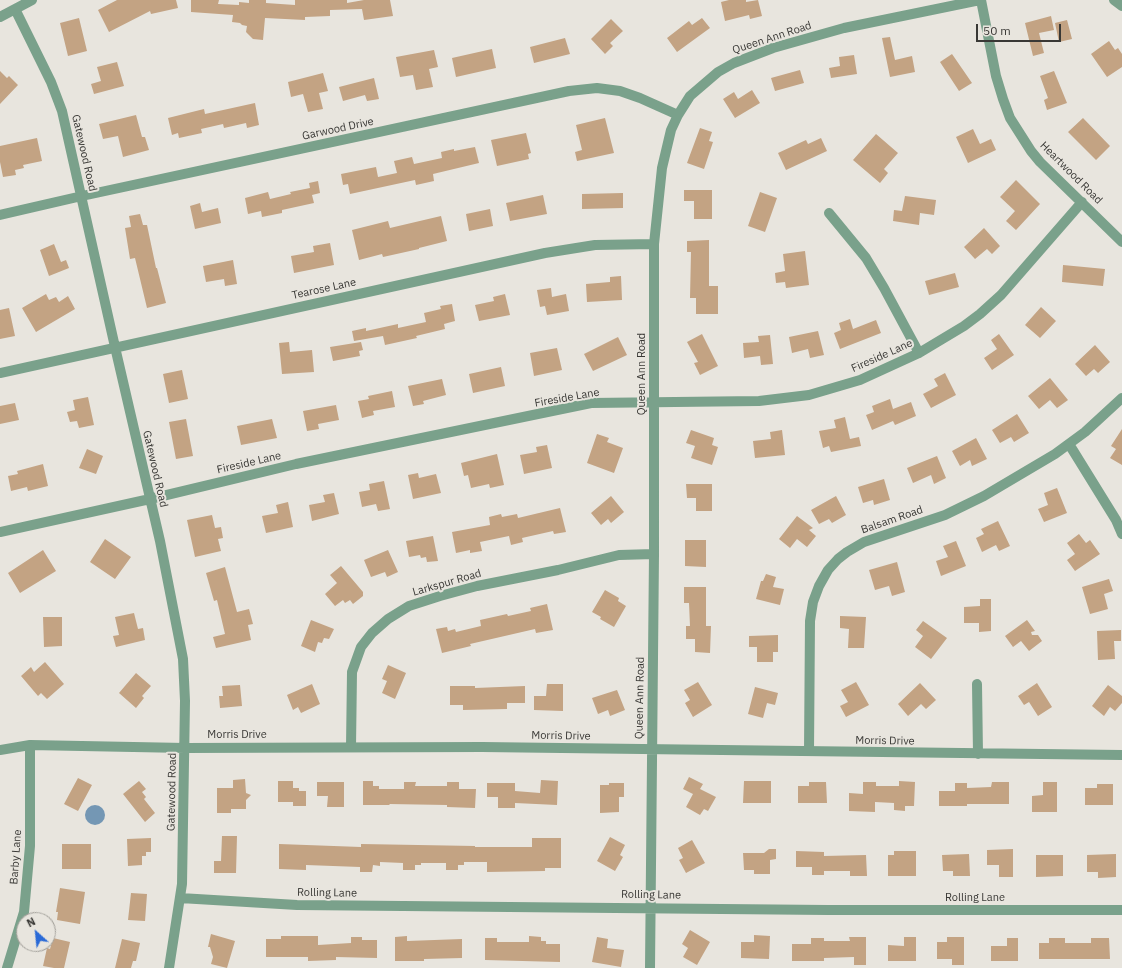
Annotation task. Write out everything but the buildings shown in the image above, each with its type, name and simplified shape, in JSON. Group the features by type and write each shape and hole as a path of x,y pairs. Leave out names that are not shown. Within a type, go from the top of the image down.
{"street":[{"path":"0,17 32,0"},
{"name":"Queen Ann Road","path":"650,968 654,554 654,244 662,168 671,130 678,115 690,96 718,72 734,63 773,48 844,28 980,0"},
{"name":"Heartwood Road","path":"980,0 996,76 1002,99 1010,118 1031,151 1040,162 1122,242"},
{"path":"1114,0 1122,6"},
{"name":"Gatewood Road","path":"15,9 50,82 62,111 160,541 183,659 185,701 182,884 169,968"},
{"name":"Garwood Drive","path":"0,215 569,91 597,88 620,91 678,115"},
{"name":"Fireside Lane","path":"0,532 150,499 296,464 591,404 759,401 809,395 860,380 919,353 964,326 996,300 1082,202"},
{"path":"829,213 866,258 919,353"},
{"name":"Tearose Lane","path":"0,373 545,253 595,245 654,244"},
{"name":"Balsam Road","path":"809,751 810,621 815,596 828,570 847,552 864,542 945,515 984,496 1055,454 1085,432 1122,398"},
{"path":"1069,444 1116,520 1122,534"},
{"name":"Larkspur Road","path":"351,747 352,672 361,647 372,633 388,618 409,606 477,586 558,570 619,555 654,554"},
{"path":"977,684 978,754"},
{"name":"Morris Drive","path":"0,750 30,745 184,748 482,746 1122,755"},
{"name":"Barby Lane","path":"6,961 24,912 30,846 30,745"},
{"name":"Rolling Lane","path":"180,898 297,905 650,907 828,910 1122,910"}],"water":[{"path":"95,805 102,808 105,815 102,822 95,825 88,822 85,815 88,808"}]}
